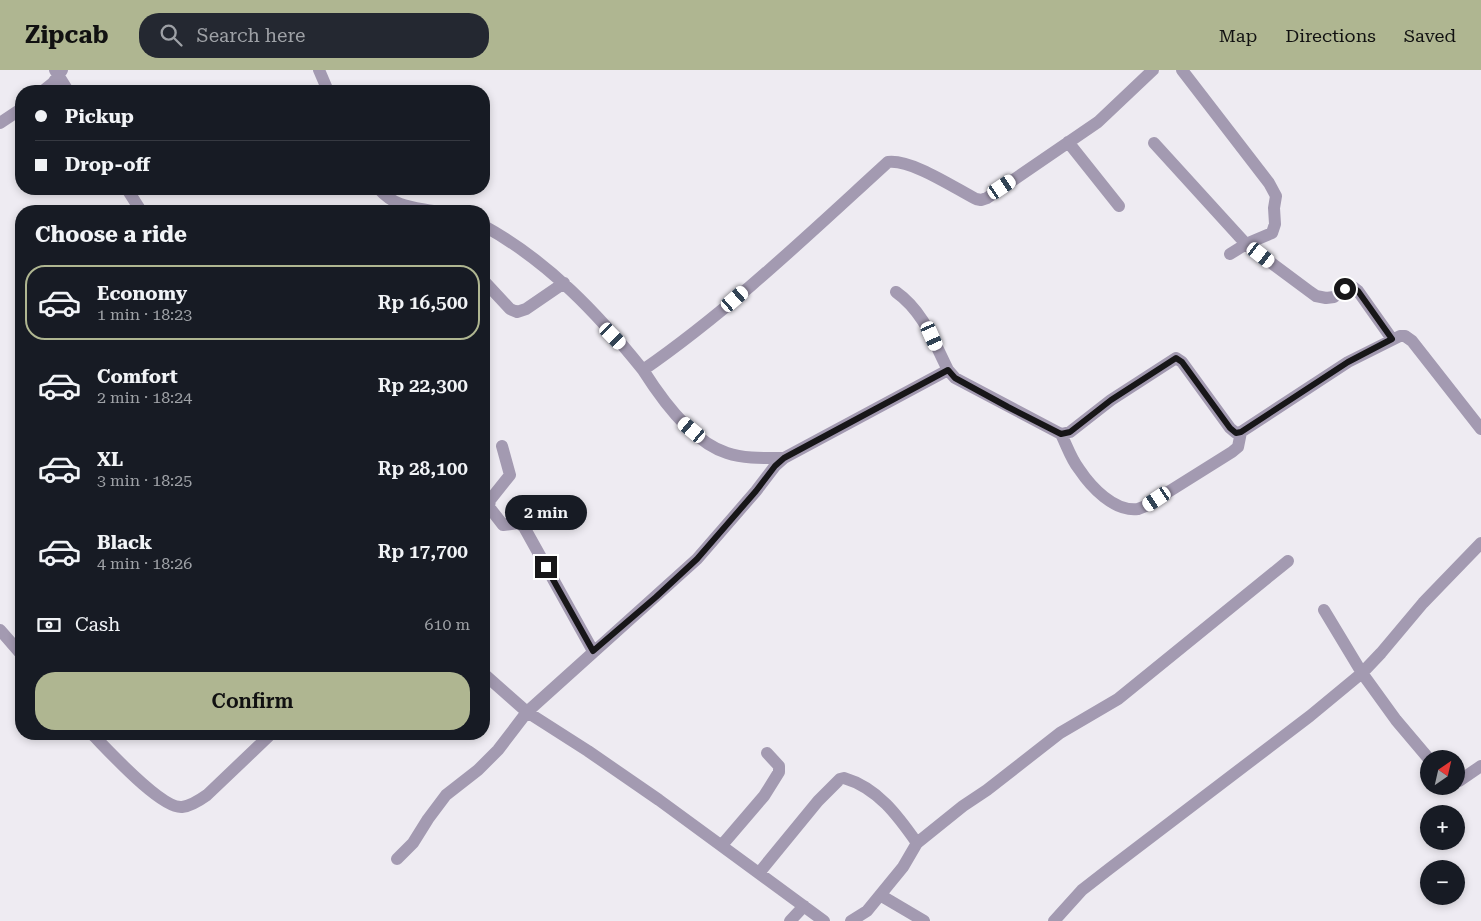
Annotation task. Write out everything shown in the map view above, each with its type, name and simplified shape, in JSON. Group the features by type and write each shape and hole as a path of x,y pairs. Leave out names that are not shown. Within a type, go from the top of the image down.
{"street":[{"path":"319,70 325,85"},
{"path":"643,370 693,335 816,228 888,162 896,161 909,164 976,198 981,200 987,198 1098,122 1153,70"},
{"path":"1182,70 1269,183 1276,196 1274,229 1272,233 1246,244 1230,254"},
{"path":"50,85 58,72"},
{"path":"58,72 65,85"},
{"path":"0,123 15,113"},
{"path":"1068,142 1119,206"},
{"path":"1154,143 1246,244 1316,296 1334,297 1345,289 1353,287 1358,291 1392,339"},
{"path":"385,195 392,202 404,205"},
{"path":"490,230 564,283 594,313 643,370 655,389 683,423 716,448 727,453 753,458 784,458"},
{"path":"490,287 510,309 517,312 526,309 564,283"},
{"path":"896,292 905,298 921,317 948,370 955,378 1061,434 1078,468 1090,485 1110,500 1124,507 1138,509 1149,504 1232,452 1238,447 1241,432"},
{"path":"1061,434 1070,432 1111,400 1176,358 1182,362 1230,428 1236,433 1241,432 1348,362 1400,336 1405,336 1412,341 1481,429"},
{"path":"397,859 413,843 446,795 478,770 498,750 527,712 697,559 756,491 775,466 784,458 948,370"},
{"path":"490,500 510,475 502,446"},
{"path":"490,509 503,525 519,523 524,527 593,651"},
{"path":"1054,921 1082,890 1279,740 1362,673 1382,653 1423,603 1481,544"},
{"path":"851,921 867,910 880,895 903,867 917,843 963,806 1060,734 1118,699 1288,561"},
{"path":"1324,610 1362,673 1396,720 1421,750"},
{"path":"0,630 15,647"},
{"path":"490,679 527,712 588,751 722,845 824,921"},
{"path":"98,740 152,792 172,806 182,807 196,802 207,795 265,740"},
{"path":"722,845 764,796 779,772 778,766 767,753"},
{"path":"1465,776 1481,766"},
{"path":"759,873 818,801 844,778 875,793 902,822 917,843"},
{"path":"880,895 924,921"},
{"path":"790,921 804,906"}],"route":[{"path":"546,567 593,651 697,559 756,491 775,466 784,458 948,370 955,378 1061,434 1070,432 1111,400 1176,358 1182,362 1230,428 1236,433 1241,432 1348,362 1392,339 1358,291 1353,287 1345,289"}]}
